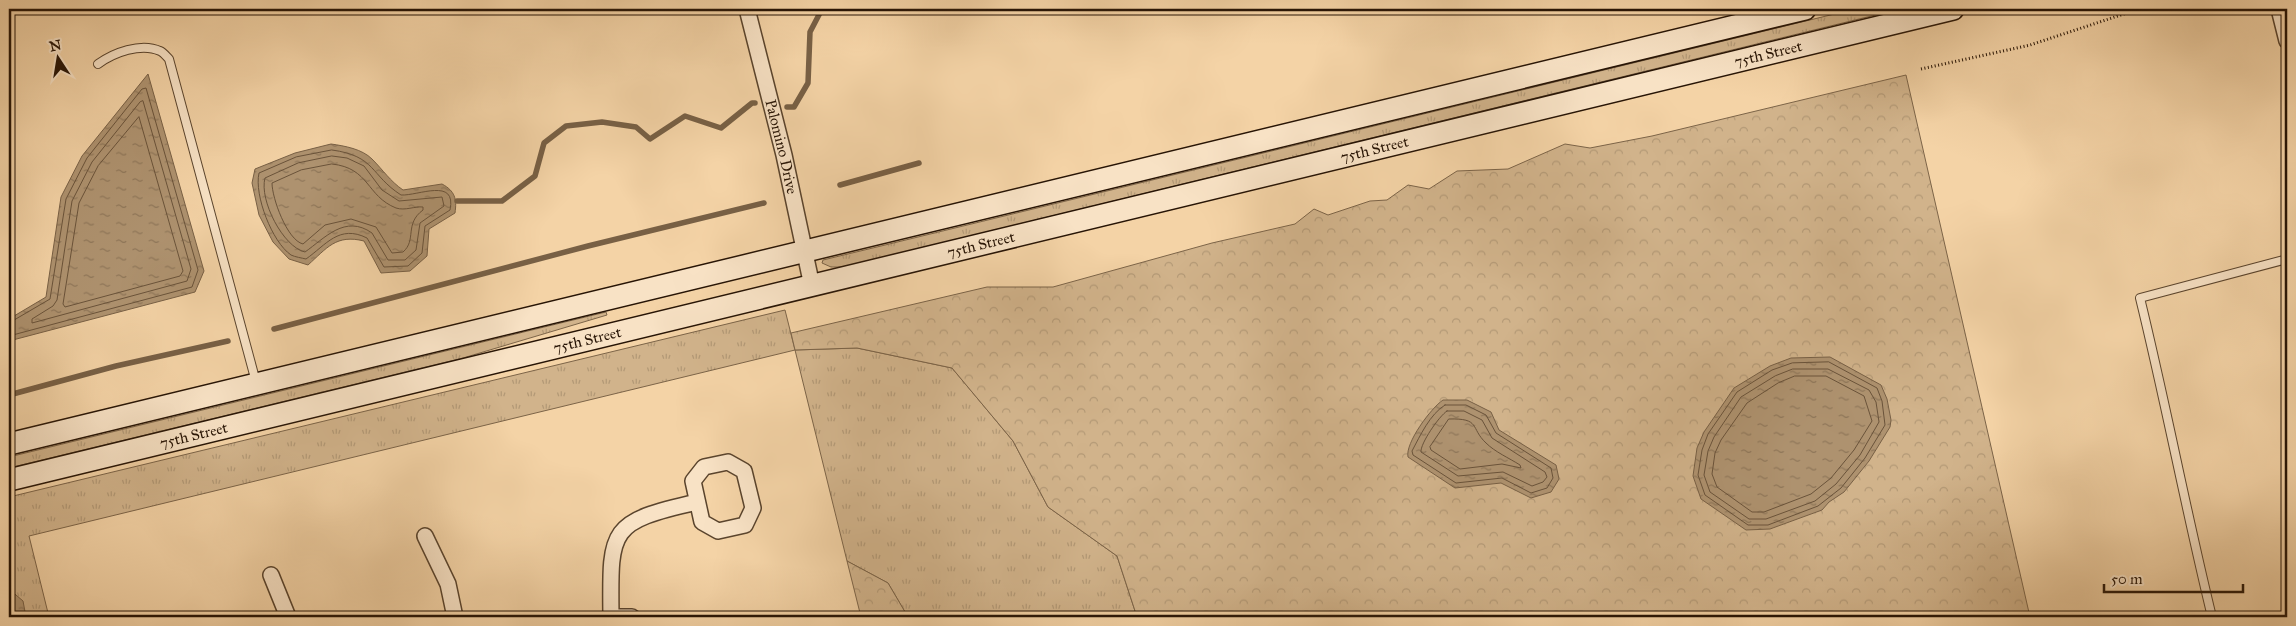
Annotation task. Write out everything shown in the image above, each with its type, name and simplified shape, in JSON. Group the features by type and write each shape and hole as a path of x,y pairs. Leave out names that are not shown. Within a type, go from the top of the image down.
{"main road":[{"name":"75th Street","path":"9,480 808,269 1806,9"},
{"name":"75th Street","path":"9,444 256,384 808,269 1953,9"}],"street":[{"name":"Palomino Drive","path":"747,9 784,155 808,269"},
{"path":"2279,9 2287,42"},
{"path":"728,462 744,471 753,508 745,525 718,530 702,522 697,502 694,481 704,467 728,462"},
{"path":"611,617 611,557 616,540 624,528 645,515 697,502"},
{"path":"426,536 445,575 456,617"},
{"path":"271,575 288,617"},
{"path":"616,617 632,617"}],"lane":[{"path":"98,64 110,55 139,48 160,50 169,58 256,384"},
{"path":"2212,617 2188,517 2178,457 2140,298 2287,259"}],"path":[{"path":"1921,69 2030,45 2139,9"}],"green space":[{"path":"1855,9 1900,9 843,267 831,267 822,263 823,260"},
{"path":"1906,75 2030,617 1137,617 1117,556 1048,507 1013,441 952,368 857,348 795,350 791,333 987,287 1053,287 1212,243 1295,224 1314,209 1328,215 1370,201 1387,200 1408,185 1429,189 1457,171 1508,169 1565,144 1590,148 1652,136"},
{"path":"785,310 795,350 29,536 49,617 9,617 9,497"},
{"path":"606,312 607,315 463,358 9,468 9,457"},
{"path":"857,348 952,368 1013,441 1048,507 1117,556 1137,617 908,617 888,583 847,561 795,350"},
{"path":"847,561 888,583 908,617 861,617"}],"water":[{"path":"148,74 204,271 195,292 9,341 9,319 46,297 61,197 82,156"},
{"path":"331,144 353,148 368,156 403,190 442,184 454,196 456,204 455,213 429,229 427,256 410,271 381,273 364,241 346,239 339,241 327,248 308,265 289,259 273,242 259,215 252,183 255,169 295,153"},
{"path":"1830,357 1881,385 1887,399 1891,420 1890,427 1869,461 1844,492 1829,502 1822,510 1770,529 1746,530 1701,499 1693,476 1697,448 1704,432 1734,388 1770,366 1791,358"},
{"path":"1443,400 1467,400 1491,412 1499,430 1556,465 1559,479 1551,492 1531,498 1501,483 1455,488 1408,457 1411,443 1420,426 1432,410"},
{"path":"9,589 23,601 26,617 9,617"}],"waterway":[{"path":"787,107 794,107 808,83 810,32 822,9"},
{"path":"457,201 502,201 535,176 544,143 566,126 602,122 636,127 650,139 685,116 721,128 752,103 755,103"},
{"path":"840,185 919,163"},
{"path":"274,329 588,246 764,203"},
{"path":"9,395 116,366 228,341"}]}
